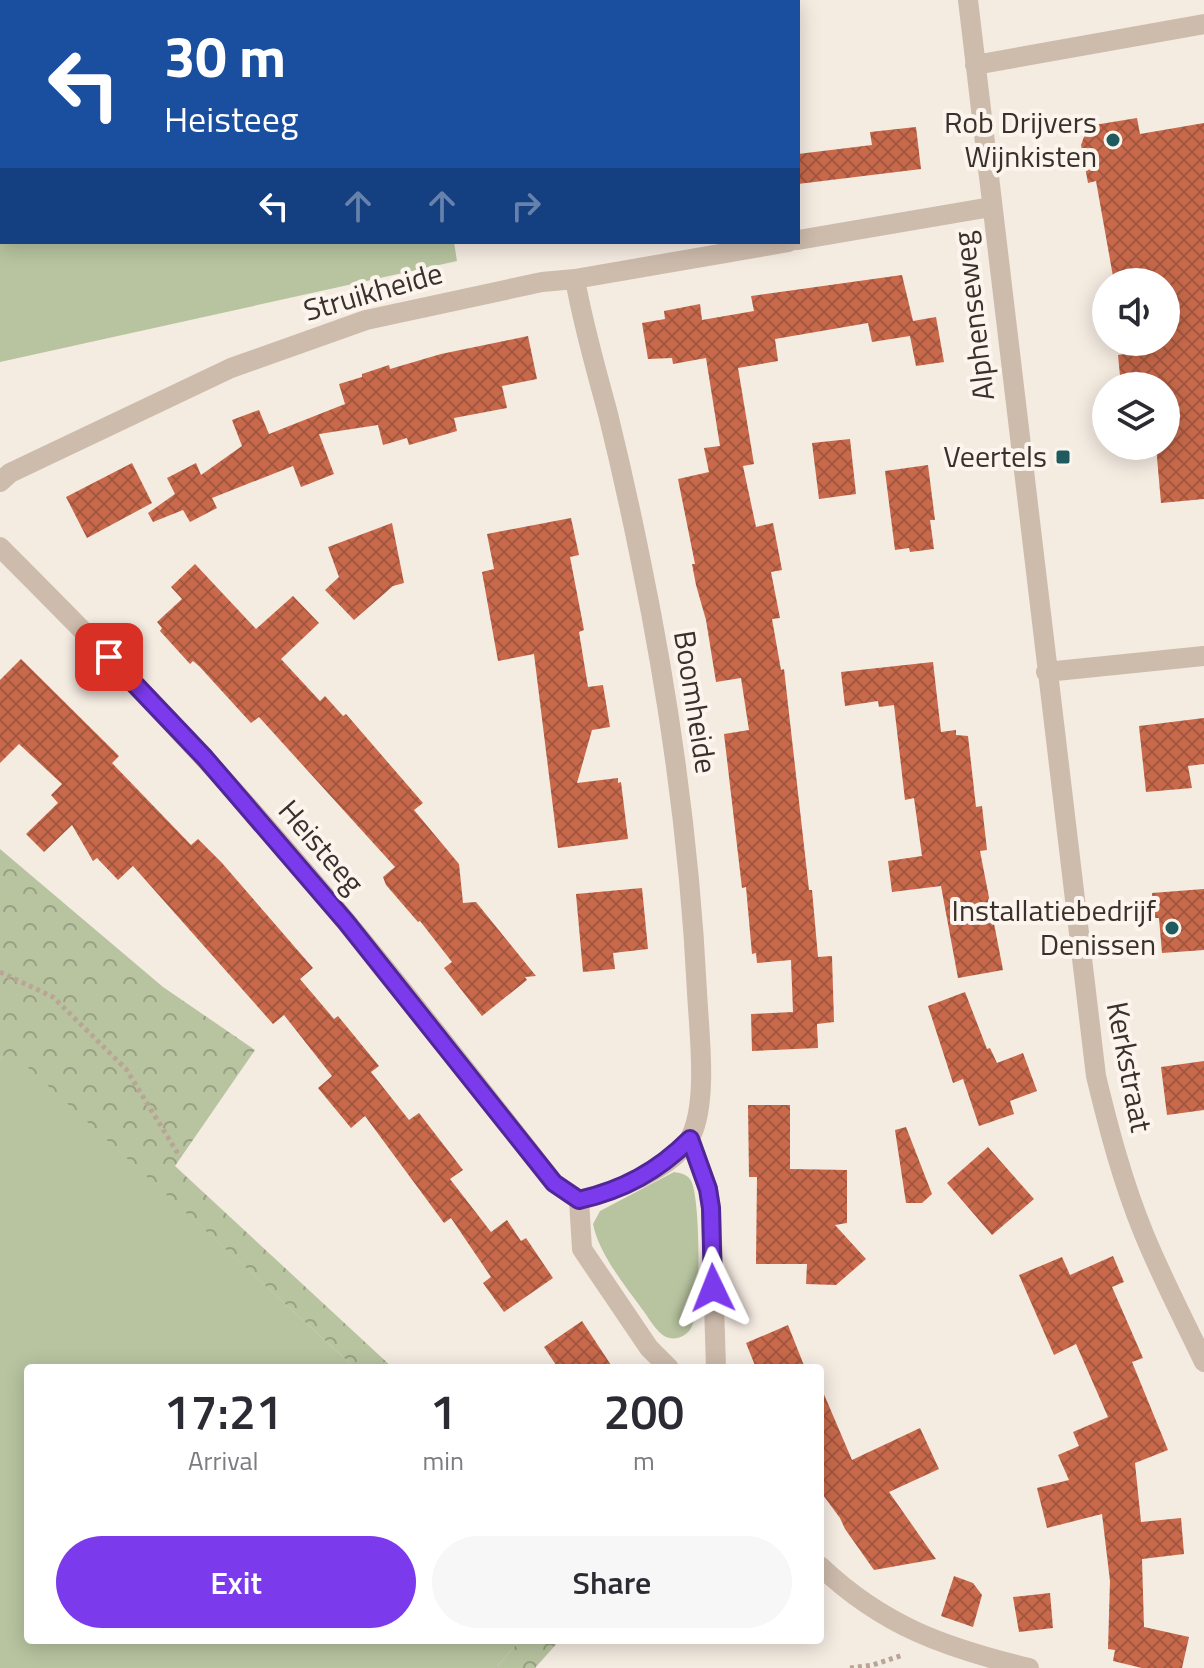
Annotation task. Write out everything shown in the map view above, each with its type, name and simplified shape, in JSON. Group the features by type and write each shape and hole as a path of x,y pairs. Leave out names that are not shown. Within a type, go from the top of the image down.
{"street":[{"name":"Alphenseweg","path":"968,0 1046,672"},
{"path":"975,65 1204,24"},
{"path":"800,240 991,207"},
{"name":"Struikheide","path":"0,482 10,473 231,368 366,320 542,282 777,244"},
{"name":"Boomheide","path":"575,279 641,561 671,732 693,933 698,1015 699,1113 690,1139"},
{"name":"Heisteeg","path":"0,547 205,758 346,922 554,1183 579,1200"},
{"path":"1046,672 1204,656"},
{"name":"Kerkstraat","path":"1046,672 1096,1076 1111,1138 1145,1237 1204,1362"},
{"path":"665,1364 649,1348 582,1249 579,1200 608,1193 642,1177 672,1157 690,1139 708,1189 711,1208 716,1364"},
{"path":"824,1569 864,1604 918,1635 973,1655 1029,1668"}],"path":[{"path":"0,972 53,997 126,1069 180,1157"},
{"path":"850,1668 873,1665 903,1655 918,1635"}],"green space":[{"path":"0,244 454,244 457,261 0,362"},
{"path":"0,849 163,987 255,1050 175,1166 389,1364 351,1364 10,1051 0,1059"},
{"path":"10,1050 351,1364 24,1364 24,1644 517,1644 496,1668 0,1668 0,1059"},
{"path":"674,1172 688,1177 694,1189 698,1252 695,1316 690,1330 678,1338 666,1337 656,1328 606,1257 593,1224 600,1211"},
{"path":"517,1644 556,1644 535,1668 496,1668"}],"building":[{"path":"1137,118 1140,134 1204,123 1204,499 1161,503 1157,460 1180,460 1180,372 1120,372 1118,356 1180,356 1180,268 1112,268 1096,181 1088,183 1081,145 1088,126"},
{"path":"916,127 921,169 800,184 800,154 872,145 870,132"},
{"path":"902,275 913,321 936,317 944,362 916,366 910,336 872,342 868,323 775,339 778,361 738,368 754,464 743,466 756,527 773,523 782,570 771,572 780,618 772,619 781,670 784,669 818,957 832,956 834,1022 817,1024 818,1048 752,1051 751,1014 793,1012 791,960 757,963 756,953 752,954 746,887 742,888 724,734 749,730 741,678 716,682 678,479 709,472 704,448 720,446 706,358 673,364 672,358 648,359 642,323 665,319 664,311 700,304 702,320 754,311 751,296"},
{"path":"528,336 537,379 502,386 507,408 454,418 457,431 409,445 407,438 383,445 378,425 319,434 334,474 301,487 293,466 212,498 217,508 190,522 183,510 153,522 148,513 175,494 167,478 196,463 201,475 242,446 232,420 259,410 269,434 345,404 339,384 362,377 362,374 389,365 390,369 441,354"},
{"path":"850,439 856,494 819,499 812,443"},
{"path":"132,463 152,503 87,538 66,497"},
{"path":"928,465 935,520 930,520 934,549 895,550 885,471"},
{"path":"571,518 579,555 570,557 584,630 579,632 588,687 603,685 610,727 592,730 577,783 618,778 628,839 558,848 534,654 498,661 482,572 494,569 487,534"},
{"path":"392,523 404,583 393,586 354,620 325,590 339,577 328,547"},
{"path":"195,564 256,629 293,596 319,623 281,659 320,701 325,696 343,716 346,714 423,803 414,810 459,864 463,903 476,902 536,976 525,977 527,980 482,1016 444,968 452,962 386,885 383,877 395,867 259,717 251,723 199,666 193,661 190,664 160,631 162,628 157,622 182,599 171,587"},
{"path":"21,659 119,756 112,763 191,845 198,839 222,863 313,968 300,979 334,1019 338,1016 379,1066 371,1072 409,1120 419,1113 463,1170 450,1179 491,1232 507,1220 521,1241 526,1238 553,1278 504,1312 483,1283 491,1277 451,1218 444,1223 365,1116 351,1128 318,1088 332,1076 284,1015 273,1024 133,866 118,880 97,858 93,861 72,825 44,852 26,834 58,803 51,795 62,784 19,744 0,763 0,680"},
{"path":"933,662 941,732 956,730 956,735 968,736 976,807 982,806 987,850 980,851 1003,970 958,978 941,886 892,892 888,861 922,856 914,798 905,800 894,705 879,707 878,701 845,706 841,672"},
{"path":"1204,718 1204,764 1188,766 1192,788 1146,792 1139,726"},
{"path":"642,888 648,949 613,953 615,969 583,972 576,894"},
{"path":"1204,889 1204,950 1162,953 1159,918 1154,918 1152,893"},
{"path":"965,992 987,1049 990,1048 997,1063 1023,1053 1037,1091 1010,1101 1014,1114 979,1126 963,1079 953,1083 928,1006"},
{"path":"1204,1061 1204,1110 1167,1115 1161,1067"},
{"path":"748,1105 790,1105 790,1169 847,1170 847,1223 835,1225 866,1259 836,1285 806,1284 807,1264 756,1264 757,1177 749,1177"},
{"path":"906,1127 932,1194 922,1203 906,1203 895,1130"},
{"path":"988,1147 1034,1199 992,1235 947,1183"},
{"path":"1113,1256 1124,1282 1112,1287 1143,1358 1132,1362 1168,1450 1135,1463 1141,1522 1181,1518 1184,1554 1142,1559 1144,1627 1189,1637 1182,1668 1142,1668 1113,1661 1115,1650 1108,1649 1110,1581 1102,1514 1047,1528 1037,1488 1069,1480 1058,1455 1079,1446 1073,1432 1108,1417 1076,1344 1054,1355 1019,1275 1062,1257 1070,1275"},
{"path":"582,1321 610,1364 555,1364 544,1347"},
{"path":"788,1325 803,1364 754,1364 746,1343"},
{"path":"824,1394 852,1460 920,1428 939,1469 889,1492 936,1559 874,1570 824,1496"},
{"path":"954,1576 973,1583 982,1595 973,1627 941,1616"},
{"path":"1050,1593 1053,1628 1019,1632 1013,1597"}],"place":[{"name":"Rob Drijvers Wijnkisten","path":"1113,140"},
{"name":"Veertels","path":"1063,457"},
{"name":"Installatiebedrijf Denissen","path":"1172,928"}],"route":[{"path":"109,657 205,758 346,922 554,1183 579,1200 608,1193 642,1177 672,1157 690,1139 708,1189 711,1208 713,1288"}]}
